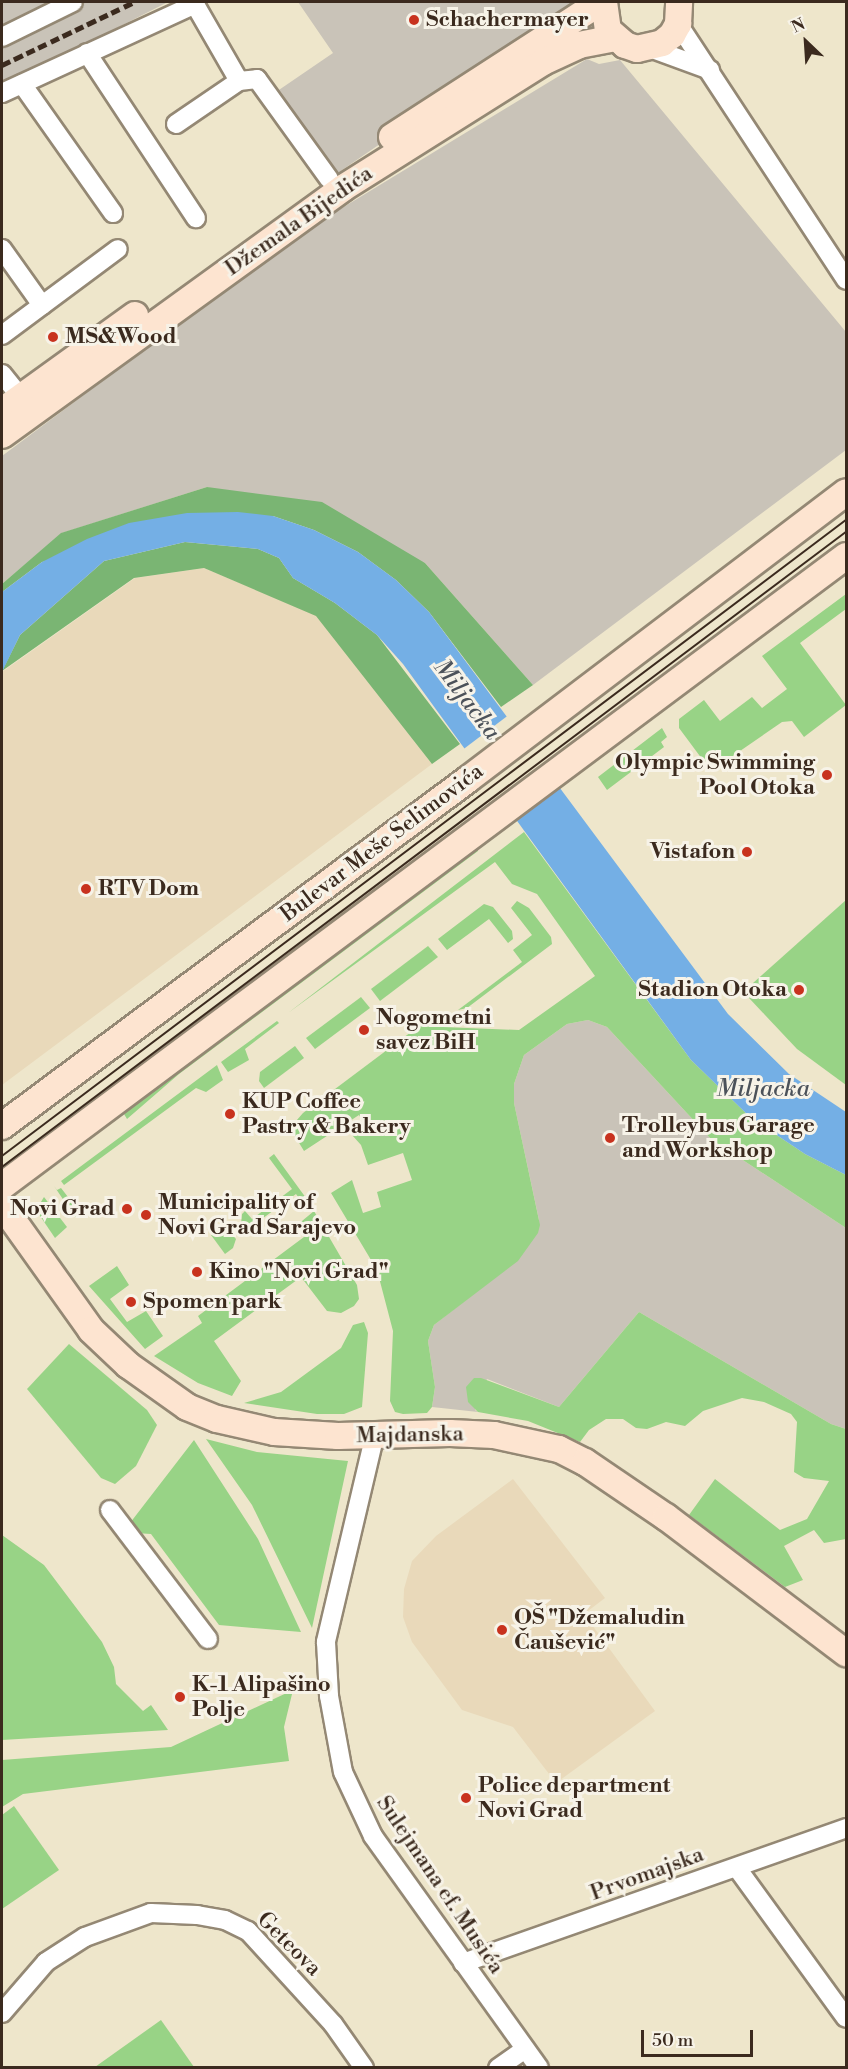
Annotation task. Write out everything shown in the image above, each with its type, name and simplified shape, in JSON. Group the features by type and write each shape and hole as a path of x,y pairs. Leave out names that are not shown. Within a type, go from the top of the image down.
{"street":[{"path":"2,37 73,2"},
{"path":"597,3 614,38 637,49 650,48 662,43 679,13"},
{"name":"Džemala Bijedića","path":"2,435 18,406 329,179 597,3"},
{"path":"2,93 191,6 197,8 239,81"},
{"path":"679,13 710,70 846,280"},
{"name":"Džemala Bijedića","path":"18,406 343,188 543,62 579,45 614,38"},
{"path":"650,48 710,70"},
{"path":"87,53 196,218"},
{"path":"176,124 239,81 257,79 265,87 329,179"},
{"path":"22,84 113,213"},
{"path":"2,249 42,305"},
{"path":"2,335 118,249"},
{"path":"2,374 18,406"},
{"name":"Bulevar Meše Selimovića","path":"2,1126 550,718 846,492"},
{"name":"Bulevar Meše Selimovića","path":"2,1186 577,753 846,556"},
{"name":"Majdanska","path":"2,1205 91,1330 128,1365 169,1396 197,1411 246,1427 338,1437 375,1434 494,1435 559,1449 585,1462 666,1517 846,1653"},
{"name":"Sulejmana ef. Musića","path":"375,1434 326,1642 336,1738 344,1772 373,1836 539,2067"},
{"path":"110,1510 208,1639"},
{"name":"Prvomajska","path":"463,1964 846,1828"},
{"path":"737,1868 846,2018"},
{"name":"Geteova","path":"2,2013 46,1962 85,1937 151,1913 197,1915 225,1920 248,1931 333,2024 364,2067"},
{"path":"498,2067 525,2049"}],"shaded area":[{"path":"2,2 168,2 2,86"},
{"path":"298,2 587,2 329,179 273,94 333,53"},
{"path":"587,59 599,64 620,60 846,332 846,450 533,685 425,563 207,487 62,533 2,584 2,456 301,233"},
{"path":"204,568 316,615 432,764 2,1085 2,672 135,578"},
{"path":"588,1020 607,1027 711,1139 846,1228 846,1429 831,1424 639,1312 559,1407 487,1379 475,1410 478,1412 432,1407 435,1387 428,1341 434,1325 472,1295 539,1220 514,1103 514,1084 524,1055 567,1024"},
{"name":"OŠ \"Džemaludin Čaušević\"","path":"513,1479 605,1598 584,1614 655,1711 556,1783 513,1727 462,1710 412,1642 403,1617 404,1589 412,1561 436,1536"}],"green space":[{"path":"207,487 322,502 425,563 533,685 501,707 429,612 396,580 358,552 314,530 273,516 42,562 2,592 2,584 61,533"},
{"path":"185,542 258,549 279,558 293,578 335,603 377,635 460,744 432,764 316,616 204,568 134,578 2,671 20,635 104,561"},
{"path":"846,594 846,609 800,643 846,705 804,737 792,721 782,722 711,771 679,728 679,719 704,700 720,721 752,697 762,708 787,689 762,656"},
{"path":"662,728 667,737 661,742 664,747 607,790 598,777"},
{"path":"524,832 691,1060 751,1118 805,1154 846,1175 846,1228 711,1139 607,1027 588,1020 567,1024 524,1055 514,1084 514,1103 540,1225 538,1233 518,1261 434,1325 428,1341 435,1387 432,1407 427,1413 403,1414 395,1412 390,1401 393,1331 377,1270 331,1193 352,1180 363,1213 381,1207 377,1192 412,1180 403,1153 368,1165 361,1145 352,1135 364,1124 359,1115 304,1151 290,1128 303,1113 419,1026 519,1030 595,976 537,894 512,884 495,862 288,1013"},
{"path":"478,839 478,851 179,1074 127,1119 124,1114 164,1078"},
{"name":"Stadion Otoka","path":"846,900 846,1085 797,1049 749,998 753,983"},
{"path":"517,901 529,908 551,937 552,944 467,1008 458,1010 522,962 513,950 532,935 511,908"},
{"path":"484,904 493,907 512,931 513,939 508,943 489,919 447,950 438,939"},
{"path":"428,946 438,957 380,1001 371,989"},
{"path":"361,997 370,1008 315,1049 306,1038"},
{"path":"277,1021 279,1023 245,1049 249,1060 228,1072 221,1062"},
{"path":"295,1046 304,1058 264,1088 259,1081 260,1072"},
{"path":"217,1065 223,1080 206,1092 196,1088 64,1185 61,1181"},
{"path":"274,1154 306,1198 301,1201 296,1194 255,1224 261,1233 252,1235 241,1224 242,1214 245,1211 252,1219 292,1189 269,1158"},
{"path":"54,1186 57,1190 61,1188 82,1215 75,1217"},
{"path":"44,1197 67,1227 55,1238 36,1210"},
{"path":"314,1211 357,1285 359,1299 354,1306 341,1313 327,1311 301,1277 214,1341 241,1381 232,1396 198,1383 154,1356 202,1323 198,1316 304,1237 296,1226"},
{"path":"227,1229 236,1239 233,1248 225,1254 211,1235"},
{"path":"117,1266 129,1285 110,1299 127,1322 146,1311 163,1336 145,1349 89,1286"},
{"path":"639,1312 831,1424 846,1429 846,1539 824,1543 814,1530 784,1546 803,1580 785,1587 689,1515 715,1479 780,1530 807,1519 829,1481 804,1478 794,1472 797,1422 791,1414 764,1402 742,1398 703,1411 685,1426 666,1422 647,1429 636,1428 623,1419 606,1419 589,1430 580,1442 528,1421 478,1412 468,1402 466,1387 474,1378 481,1378 559,1407"},
{"path":"364,1322 368,1333 362,1407 344,1414 317,1414 244,1403 281,1392 341,1348 353,1325"},
{"path":"69,1344 147,1410 157,1425 136,1466 115,1484 101,1478 27,1389"},
{"path":"206,1439 257,1452 348,1461 312,1628 252,1505"},
{"path":"194,1440 258,1539 301,1632 219,1625 151,1534 135,1533 130,1523"},
{"path":"2,1535 44,1565 102,1642 114,1667 116,1684 143,1711 151,1705 168,1730 2,1740"},
{"path":"293,1690 284,1727 289,1761 23,1794 2,1807 2,1760 171,1747"},
{"path":"14,1806 59,1870 2,1909 2,1815"},
{"path":"161,2020 194,2067 95,2067"}],"water":[{"name":"Miljacka","path":"238,512 273,516 314,530 358,552 396,580 429,612 728,1014 789,1074 846,1112 846,1175 805,1154 751,1118 691,1060 403,664 377,635 335,603 293,578 279,558 258,549 185,542 104,561 20,635 2,672 2,592 42,562 87,539 129,523 187,513"}],"pier":[{"path":"510,714 560,780 509,817 461,751"}],"tram line":[{"path":"2,1156 846,520"},
{"path":"2,1167 846,532"}],"railway":[{"path":"2,65 134,2"}],"place":[{"name":"Schachermayer","path":"414,20"},
{"name":"MS&Wood","path":"53,337"},
{"name":"Olympic Swimming Pool Otoka","path":"827,775"},
{"name":"Vistafon","path":"747,852"},
{"name":"RTV Dom","path":"86,889"},
{"name":"Stadion Otoka","path":"799,990"},
{"name":"Nogometni savez BiH","path":"364,1030"},
{"name":"KUP Coffee Pastry & Bakery","path":"230,1114"},
{"name":"Trolleybus Garage and Workshop","path":"610,1138"},
{"name":"Novi Grad","path":"127,1209"},
{"name":"Municipality of Novi Grad Sarajevo","path":"146,1215"},
{"name":"Kino \"Novi Grad\"","path":"197,1272"},
{"name":"Spomen park","path":"131,1302"},
{"name":"OŠ \"Džemaludin Čaušević\"","path":"502,1630"},
{"name":"K-1 Alipašino Polje","path":"180,1697"},
{"name":"Police department Novi Grad","path":"466,1798"}]}
